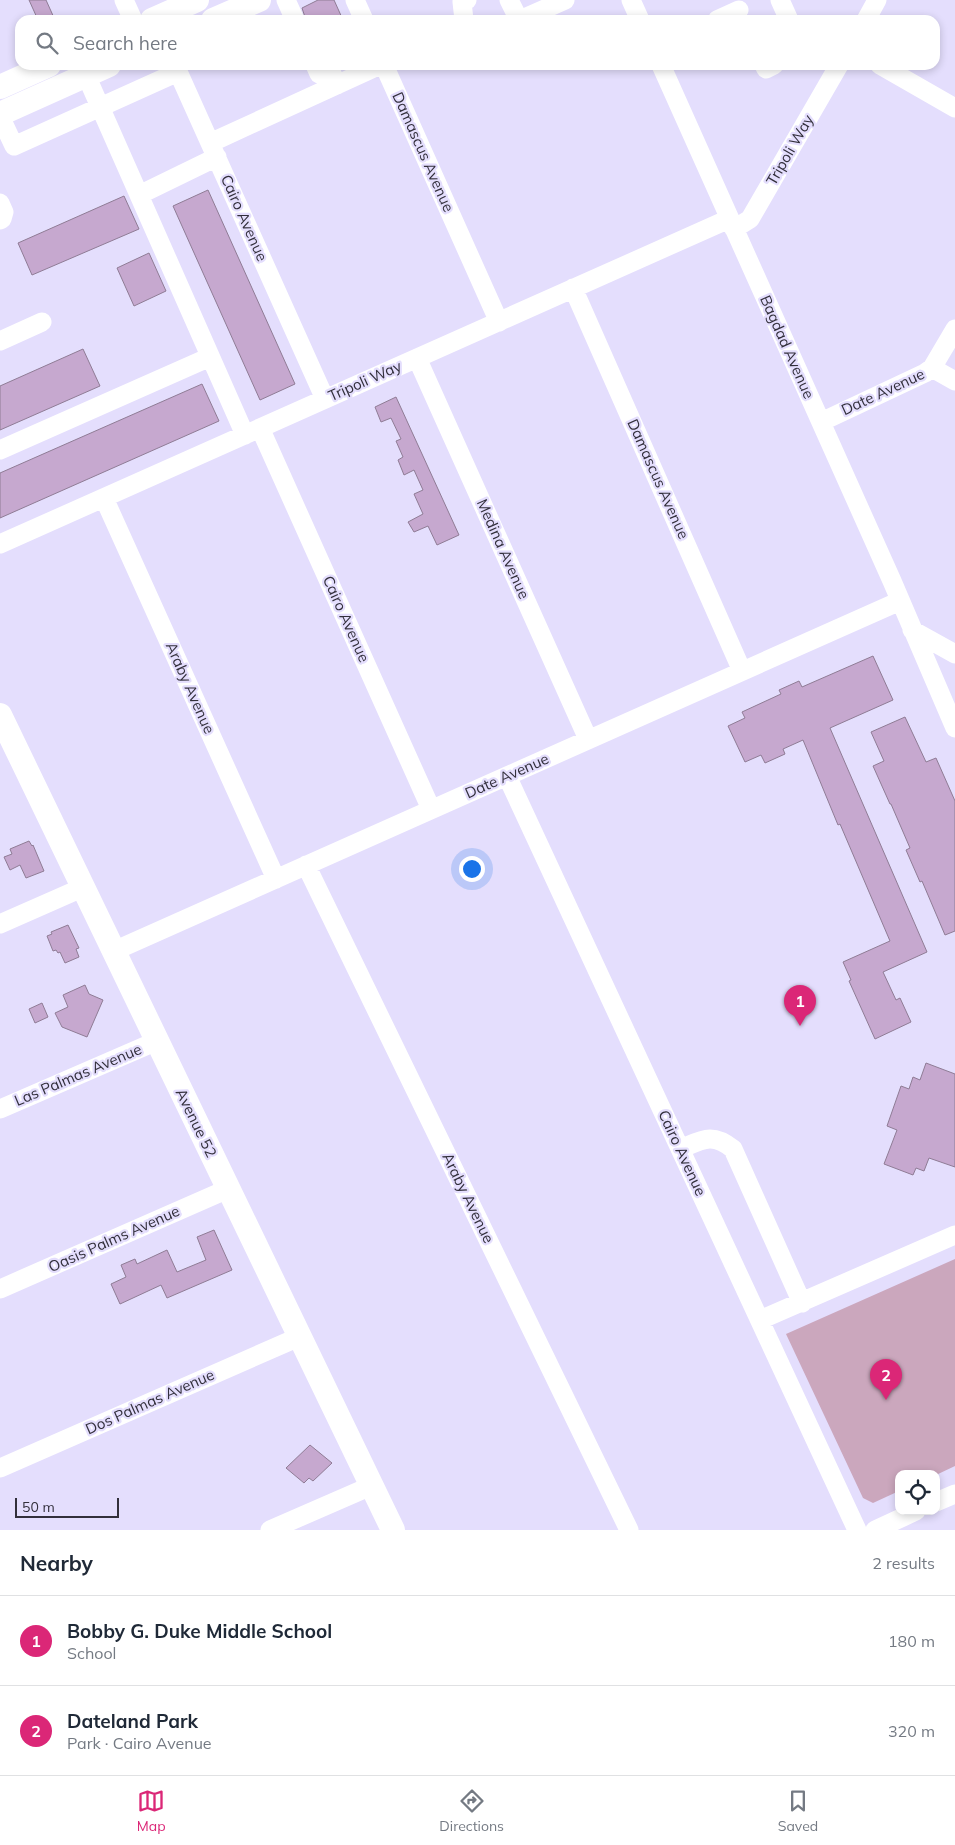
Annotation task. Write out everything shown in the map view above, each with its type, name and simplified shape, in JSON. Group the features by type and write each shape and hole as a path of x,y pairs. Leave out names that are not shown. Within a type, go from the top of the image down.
{"main road":[{"path":"163,15 197,0"},
{"path":"224,15 259,0"},
{"path":"0,87 38,70"},
{"path":"0,115 98,70"},
{"name":"Avenue 52","path":"2,725 84,887 393,1530"}],"street":[{"path":"124,0 131,15"},
{"path":"286,0 293,15"},
{"path":"355,0 362,15"},
{"path":"463,15 462,2 467,0"},
{"path":"509,0 517,15"},
{"path":"531,15 565,0"},
{"path":"631,0 638,15"},
{"path":"780,0 787,15"},
{"path":"869,15 877,0"},
{"path":"0,115 14,146 100,108 175,70"},
{"name":"Cairo Avenue","path":"177,70 325,399"},
{"path":"317,70 319,74 328,70"},
{"path":"330,70 337,85"},
{"path":"139,195 213,150 369,70"},
{"name":"Damascus Avenue","path":"386,70 499,322"},
{"name":"Bagdad Avenue","path":"662,70 821,422 955,728"},
{"name":"Tripoli Way","path":"0,544 573,288 731,224 750,219 836,70"},
{"path":"889,70 955,108"},
{"name":"Cairo Avenue","path":"86,75 210,357 253,431 431,810"},
{"path":"0,203 4,212 0,220"},
{"name":"Damascus Avenue","path":"573,288 742,671"},
{"path":"0,341 42,322"},
{"name":"Date Avenue","path":"821,422 925,373 932,368 955,329"},
{"path":"0,450 210,357"},
{"name":"Medina Avenue","path":"417,358 588,739"},
{"path":"932,368 955,381"},
{"name":"Araby Avenue","path":"104,498 276,879"},
{"name":"Date Avenue","path":"114,950 900,600"},
{"path":"912,630 955,654"},
{"name":"Cairo Avenue","path":"507,776 857,1530"},
{"name":"Araby Avenue","path":"306,865 629,1530"},
{"path":"0,924 84,887"},
{"name":"Las Palmas Avenue","path":"0,1109 157,1040"},
{"path":"680,1149 705,1139 722,1140 733,1149 802,1303"},
{"name":"Oasis Palms Avenue","path":"0,1289 228,1189"},
{"path":"760,1320 955,1235"},
{"name":"Dos Palmas Avenue","path":"0,1468 299,1337"},
{"path":"270,1530 371,1486"},
{"path":"940,1500 955,1494"},
{"path":"875,1530 907,1515"}],"shaded area":[{"path":"955,1259 955,1466 940,1473 940,1470 895,1470 895,1493 873,1503 863,1498 786,1334"}],"building":[{"path":"29,0 46,0 53,15 36,15"},
{"path":"318,0 334,0 341,15 304,15 302,8"},
{"path":"208,190 295,384 260,400 173,206"},
{"path":"124,196 139,229 32,275 18,243"},
{"path":"149,253 166,291 134,306 117,268"},
{"path":"83,349 100,386 0,430 0,386"},
{"path":"202,384 219,421 0,518 0,473"},
{"path":"396,397 459,535 437,545 428,526 414,532 408,522 423,514 414,494 423,490 414,470 404,475 398,460 403,457 396,441 401,439 391,418 381,422 375,407"},
{"path":"873,656 893,700 830,728 927,952 883,972 896,1000 900,998 911,1022 875,1039 849,981 851,980 843,962 890,941 840,824 838,825 803,740 783,749 785,754 765,763 761,755 745,762 728,726 745,718 742,712 781,694 779,690 799,681 802,687"},
{"path":"905,717 926,762 936,758 955,801 955,931 945,935 922,881 920,882 906,850 910,848 873,766 884,761 871,732"},
{"path":"29,841 33,845 44,871 26,878 20,865 10,870 4,857 12,854 10,849"},
{"path":"68,925 79,948 76,949 79,957 65,963 60,952 53,951 47,936 52,934 51,932"},
{"path":"85,985 89,994 103,1000 87,1037 62,1027 55,1013 68,1007 63,995"},
{"path":"42,1003 48,1017 35,1023 29,1009"},
{"path":"926,1063 955,1074 955,1167 929,1158 924,1171 916,1168 913,1175 884,1164 897,1130 887,1126 901,1086 909,1089 913,1077 920,1080"},
{"path":"214,1230 232,1270 167,1298 161,1285 120,1304 111,1284 126,1277 121,1265 135,1259 137,1264 167,1250 177,1272 206,1260 197,1237"},
{"path":"310,1445 332,1463 313,1481 309,1478 304,1483 286,1468"}],"place":[{"name":"Bobby G. Duke Middle School","path":"800,1026"},
{"name":"Dateland Park","path":"886,1400"}]}
